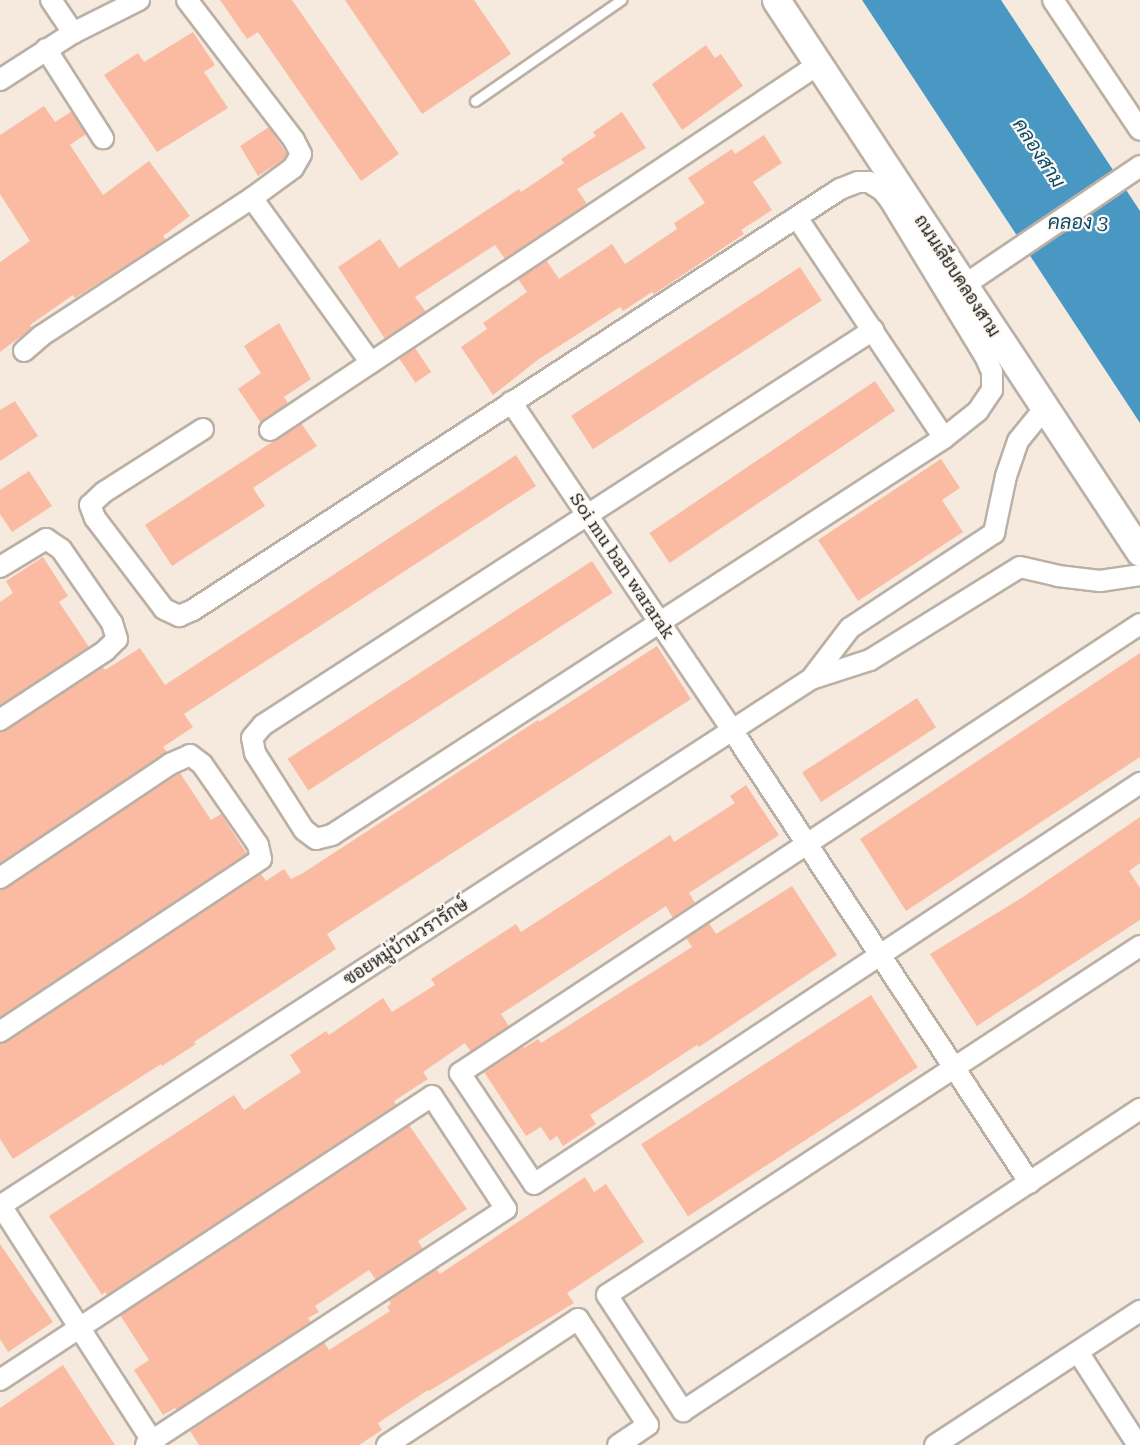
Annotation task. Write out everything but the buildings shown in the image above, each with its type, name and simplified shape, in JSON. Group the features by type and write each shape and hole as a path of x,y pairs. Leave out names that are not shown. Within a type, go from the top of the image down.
{"main road":[{"name":"ถนนเลียบคลองสาม","path":"776,0 1140,552"}],"street":[{"path":"51,0 73,33"},
{"path":"0,80 73,33 139,0"},
{"path":"24,351 40,336 252,198 293,168 302,154 294,140 187,0"},
{"path":"1053,0 1140,130"},
{"path":"46,49 103,138"},
{"path":"270,430 819,64"},
{"path":"963,286 1137,168"},
{"path":"203,429 104,492 90,505 95,518 164,609 179,616 193,610 798,219 840,189 858,182 869,182 882,189 890,200 992,372 992,390 978,411 944,438 332,835 316,839 304,830 255,753 252,738 263,725 873,330"},
{"path":"252,198 371,363"},
{"path":"798,219 944,438"},
{"name":"Soi mu ban wararak","path":"512,402 732,730 1030,1183"},
{"path":"811,678 850,628 994,533 1006,476 1018,441 1041,413 1042,404"},
{"path":"0,567 46,540 60,549 67,558 112,623 117,639 105,651 0,720"},
{"path":"811,678 870,660 1020,567 1058,576 1100,581 1140,575"},
{"path":"1140,624 460,1072 534,1184 1140,783"},
{"name":"ซอยหมู่บ้านวรารักษ์","path":"0,1205 811,678"},
{"path":"0,878 170,764 190,755 202,764 258,845 261,860 0,1032"},
{"path":"1140,946 607,1295 683,1411 1140,1110"},
{"path":"0,1205 80,1328 151,1443 506,1209 432,1096 80,1328 0,1380"},
{"path":"935,1445 1140,1311"},
{"path":"387,1445 578,1319 648,1425 618,1445"},
{"path":"1078,1352 1138,1445"}],"lane":[{"path":"475,101 621,0"}],"water":[{"name":"คลอง 3","path":"862,0 1001,0 1140,211 1140,423"}],"water label":[{"name":"คลองสาม","path":"1039,153"}]}
